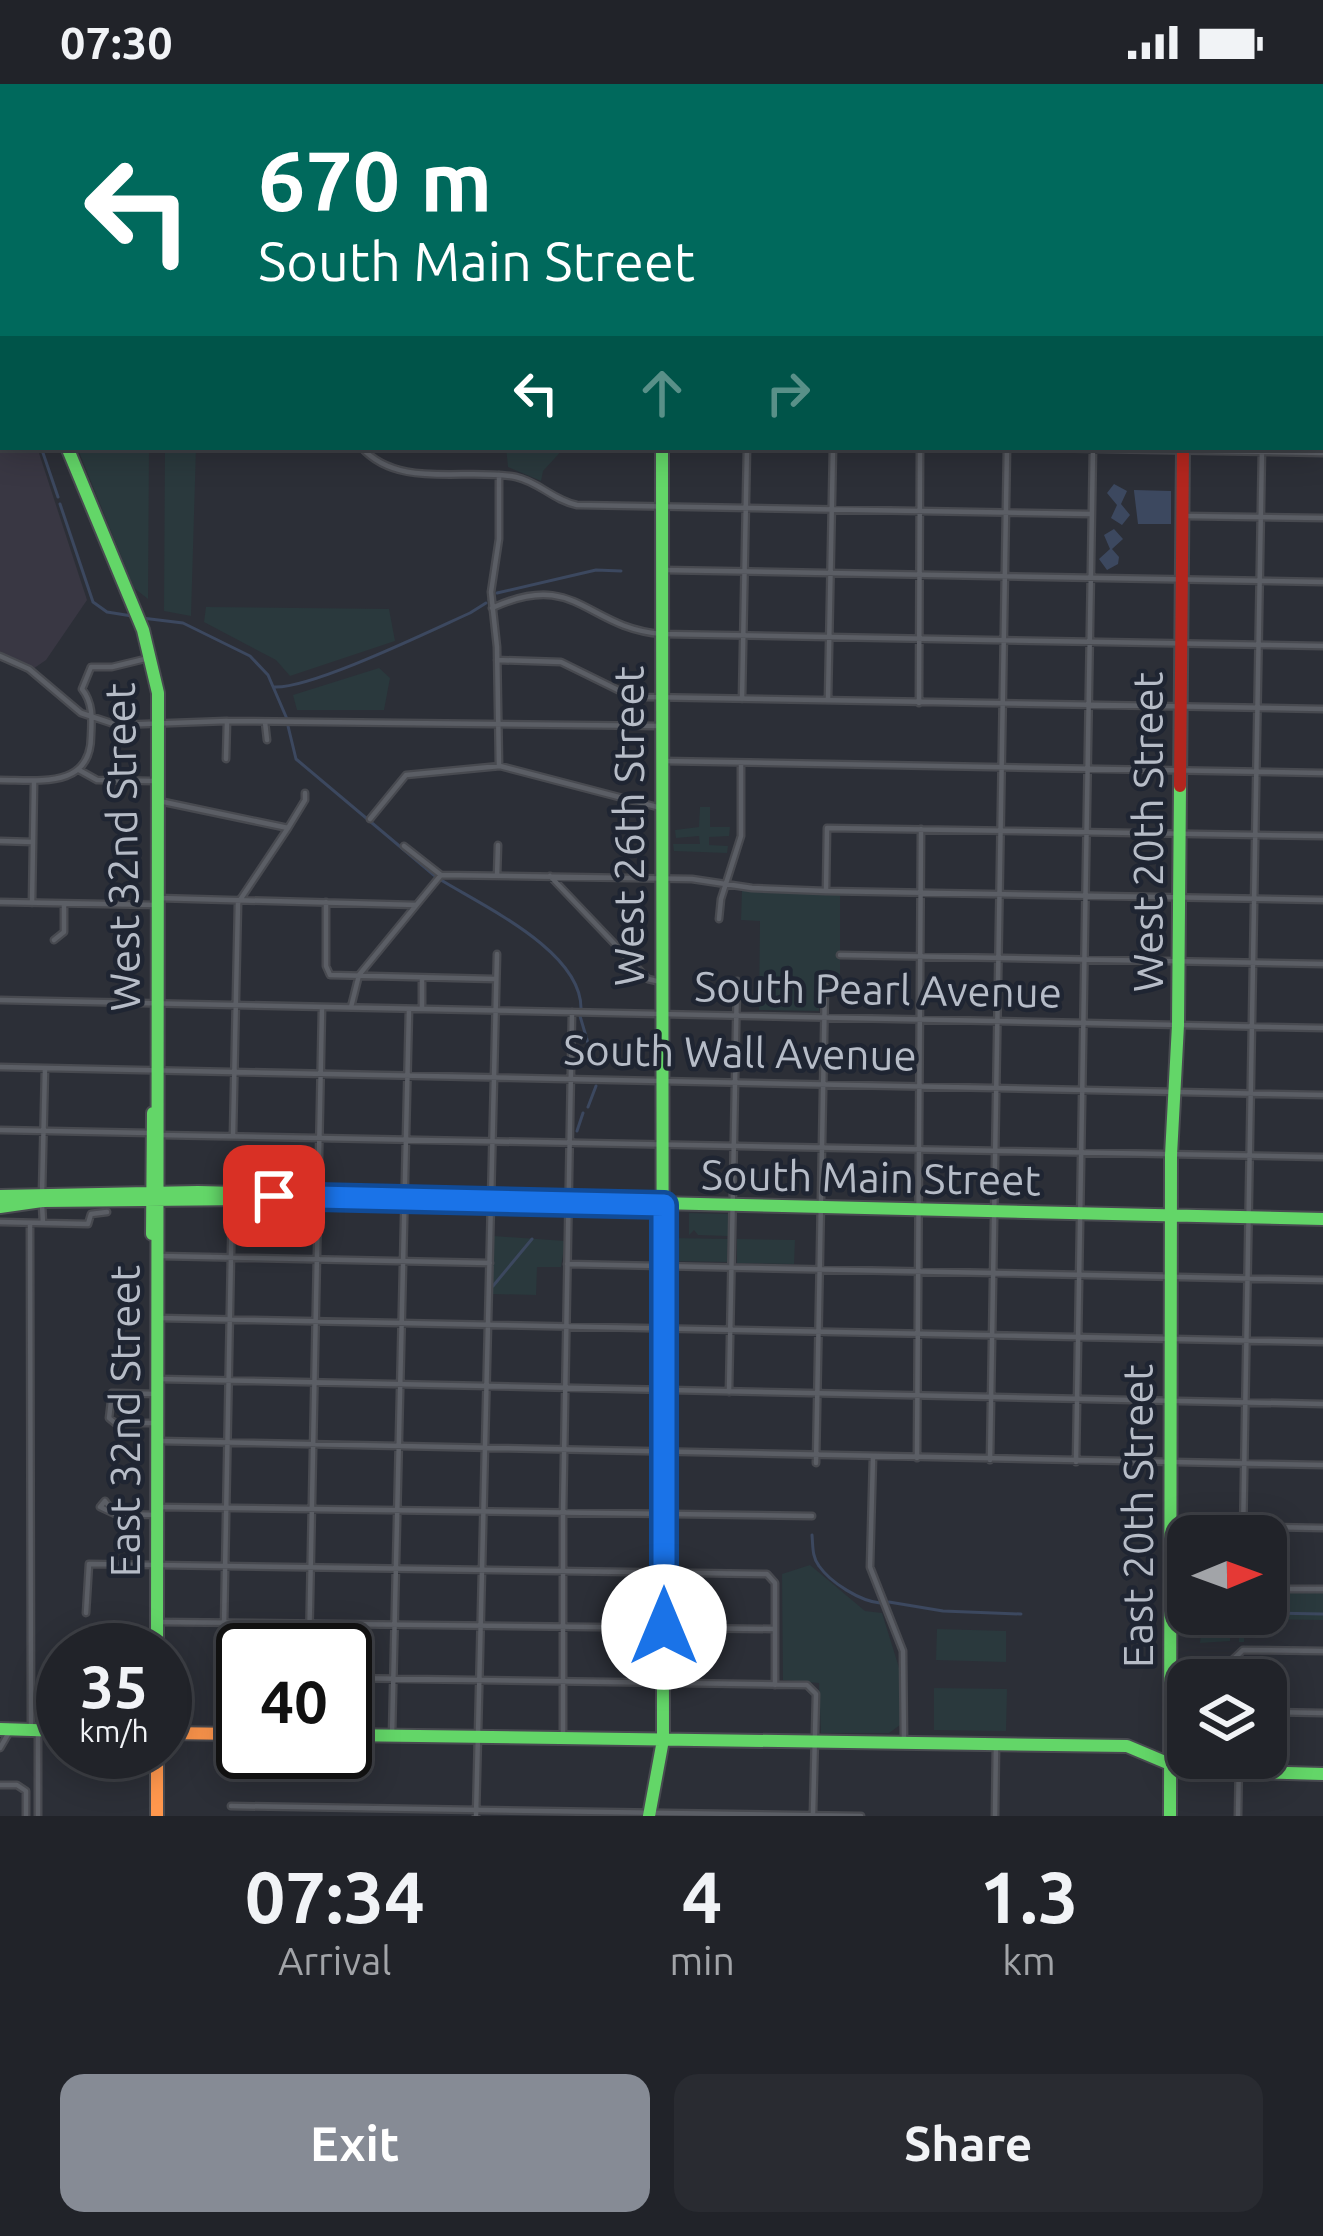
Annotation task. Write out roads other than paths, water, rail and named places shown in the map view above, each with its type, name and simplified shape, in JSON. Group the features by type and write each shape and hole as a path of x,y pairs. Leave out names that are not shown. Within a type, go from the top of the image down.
{"main road":[{"name":"West 32nd Street","path":"69,450 152,658 158,724 155,1196"},
{"name":"West 26th Street","path":"649,1814 659,1775 664,1683 662,450"},
{"name":"West 20th Street","path":"1171,1216 1178,1025 1183,450"},
{"path":"155,1168 177,1196 156,1222 130,1196 155,1168"},
{"name":"South Main Street","path":"0,1196 274,1196 1323,1219"},
{"name":"East 32nd Street","path":"155,1196 157,1622"},
{"name":"South Main Street","path":"177,1196 232,1200 274,1196"},
{"name":"South Main Street","path":"0,1207 42,1197"},
{"name":"East 20th Street","path":"1170,1515 1171,1216"},
{"path":"5,1729 35,1731"},
{"path":"372,1736 1127,1746 1167,1765"},
{"path":"1150,1755 1167,1745"},
{"path":"1287,1770 1323,1774"},
{"path":"157,1779 157,1816"},
{"name":"East 20th Street","path":"1170,1779 1170,1816"}],"street":[{"path":"365,450 386,466 413,473 500,475 532,483 561,502 577,505 1092,514"},
{"path":"742,699 747,450"},
{"path":"828,700 833,450"},
{"path":"919,703 920,450"},
{"path":"990,1460 1007,450"},
{"path":"1076,1462 1094,450"},
{"path":"1244,1515 1262,450"},
{"path":"1277,450 1323,453"},
{"path":"499,766 491,579 499,539 500,475"},
{"path":"1182,516 1323,518"},
{"path":"662,571 1323,582"},
{"path":"492,608 529,594 557,594 582,603 622,628 662,634 1323,646"},
{"path":"0,656 29,669 73,708 117,725 226,721 661,726"},
{"path":"0,779 60,780 79,770 91,750 90,699 82,689 91,667 152,658"},
{"path":"497,660 561,662 623,692 662,698 1323,709"},
{"path":"226,721 226,759"},
{"path":"265,722 267,740"},
{"path":"661,761 1323,772"},
{"path":"719,919 741,836 741,763"},
{"path":"370,819 406,776 499,766 661,808"},
{"path":"79,770 97,780 158,781"},
{"path":"32,903 34,780"},
{"path":"233,1135 239,900 288,828 305,793"},
{"path":"158,801 288,828"},
{"path":"826,891 826,828 1323,836"},
{"path":"917,1458 921,829"},
{"path":"0,842 33,842"},
{"path":"497,876 498,845"},
{"path":"404,846 441,875 662,878 826,891 1323,900"},
{"path":"351,1007 359,975 441,875"},
{"path":"550,876 648,979 661,982"},
{"path":"0,902 239,900 416,905"},
{"path":"326,902 326,970 330,975 496,979"},
{"path":"54,940 64,930 64,904"},
{"path":"476,1812 497,954"},
{"path":"840,955 1323,964"},
{"path":"422,977 422,1009"},
{"path":"729,1393 737,981"},
{"path":"816,1459 825,988"},
{"name":"South Pearl Avenue","path":"0,1000 1323,1028"},
{"path":"309,1622 322,1007"},
{"path":"392,1736 409,1009"},
{"path":"563,1738 572,1012"},
{"name":"South Wall Avenue","path":"0,1067 1323,1095"},
{"path":"43,1223 45,1068"},
{"path":"0,1130 1323,1157"},
{"path":"224,1623 232,1200"},
{"path":"0,1222 88,1224 91,1214 107,1212"},
{"path":"30,1223 38,1816"},
{"path":"156,1256 490,1263"},
{"path":"567,1264 1323,1280"},
{"path":"157,1318 1323,1342"},
{"path":"157,1423 115,1423 109,1418 108,1399 112,1393 228,1381 1323,1404"},
{"path":"156,1441 665,1451 816,1459 1323,1466"},
{"path":"873,1457 870,1567 902,1646 904,1743"},
{"path":"115,1514 226,1508 812,1516"},
{"path":"1287,1527 1323,1528"},
{"path":"86,1613 89,1564 767,1574 773,1578 776,1685"},
{"path":"1287,1589 1323,1589"},
{"path":"157,1622 775,1629"},
{"path":"1233,1659 1243,1650 1323,1651"},
{"path":"372,1679 812,1687 816,1694 813,1815"},
{"path":"1287,1712 1323,1713"},
{"path":"0,1748 5,1729"},
{"path":"995,1816 996,1744"},
{"path":"1238,1816 1239,1779"},
{"path":"0,1785 17,1785 26,1791 26,1816"},
{"path":"231,1806 861,1816"}],"water":[{"path":"1114,484 1127,491 1121,504 1130,515 1122,525 1111,518 1117,505 1107,493"},
{"path":"1134,490 1171,491 1171,524 1138,524"},
{"path":"1114,529 1123,539 1112,549 1118,564 1107,570 1099,559 1110,549 1104,535"}],"waterway":[{"path":"42,450 58,497"},
{"path":"60,504 93,602 107,612 132,616"},
{"path":"497,593 596,570 621,571"},
{"path":"274,687 342,669 486,603"},
{"path":"142,618 183,623 250,656 268,675 287,719"},
{"path":"288,726 296,759 435,876"},
{"path":"441,880 549,950 577,988 581,1009"},
{"path":"580,1016 588,1043"},
{"path":"588,1107 596,1086"},
{"path":"577,1131 583,1113"},
{"path":"493,1286 532,1239"},
{"path":"812,1535 815,1559 824,1572 855,1595 880,1603"},
{"path":"889,1602 943,1611 1021,1614"},
{"path":"1287,1613 1323,1614"}]}
